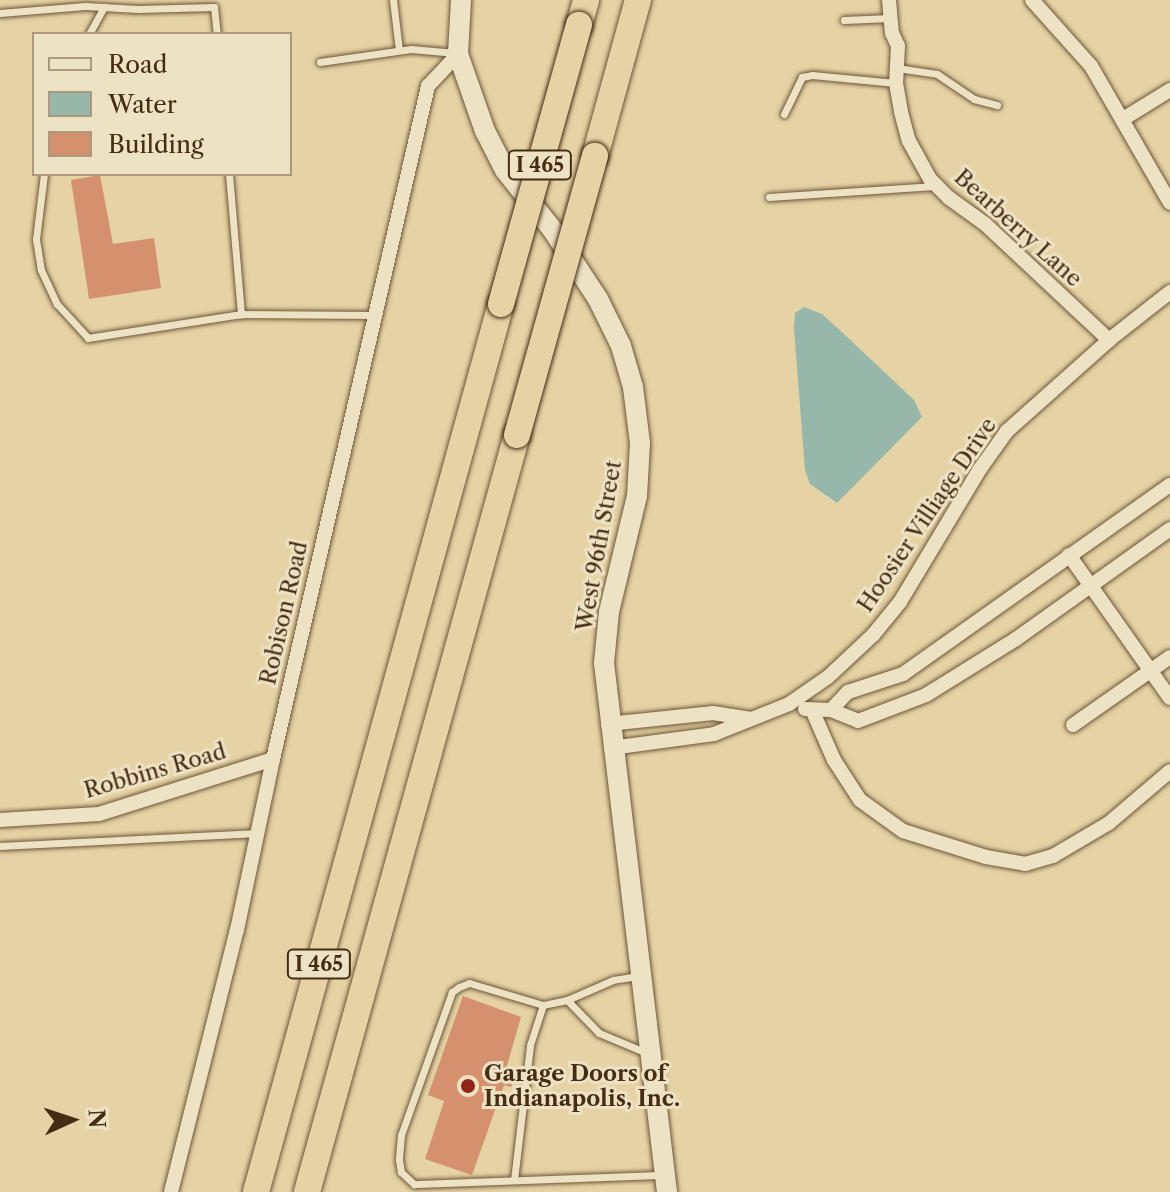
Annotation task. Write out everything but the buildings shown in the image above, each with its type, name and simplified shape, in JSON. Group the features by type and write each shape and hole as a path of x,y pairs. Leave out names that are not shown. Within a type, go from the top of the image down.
{"highway":[{"name":"I 465","path":"307,1192 638,0"},
{"name":"I 465","path":"256,1192 582,13"}],"street":[{"name":"West 96th Street","path":"461,0 458,54 485,131 505,170 552,229 598,299 621,346 633,387 640,443 637,496 609,612 604,663 608,724 666,1184"},
{"name":"Bearberry Lane","path":"889,0 890,18 898,46 897,76 909,141 937,186 985,224 1109,340"},
{"path":"1032,0 1081,53 1169,197"},
{"name":"Robison Road","path":"171,1192 215,1023 428,86 458,54"},
{"path":"1123,119 1170,90"},
{"name":"Hoosier Villiage Drive","path":"611,748 714,734 789,704 828,677 880,627 900,602 994,447 1020,417 1170,292"},
{"path":"831,710 848,692 903,674 1170,485"},
{"path":"789,704 813,712 831,710 858,721 926,695 1016,639 1170,529"},
{"path":"1069,555 1170,698"},
{"path":"1073,725 1170,657"},
{"path":"813,712 834,760 860,800 903,831 999,860 1025,864 1053,856 1109,823 1170,771"},
{"name":"Hoosier Villiage Drive","path":"608,724 713,713 751,719"},
{"name":"Robbins Road","path":"0,820 99,814 273,759"}],"lane":[{"path":"393,0 399,50"},
{"path":"0,13 214,3 217,32"},
{"path":"90,32 104,7"},
{"path":"844,20 890,18"},
{"path":"320,62 399,50 458,54"},
{"path":"784,114 802,77 812,75 937,74 974,99 997,105"},
{"path":"44,176 36,239 41,270 57,304 88,338 241,314 375,315"},
{"path":"229,176 241,314"},
{"path":"769,197 937,186"},
{"path":"0,846 258,833"},
{"path":"640,976 613,980 567,1000 543,1005 469,983 452,992 401,1135 401,1172 414,1184 514,1180 666,1184"},
{"path":"567,1000 599,1033 650,1054"},
{"path":"514,1180 530,1045 543,1005"}],"water":[{"path":"804,307 822,314 845,335 914,400 922,417 837,503 810,484 805,470 794,328 795,313"}],"place":[{"name":"Garage Doors of Indianapolis, Inc.","path":"468,1086"}]}
